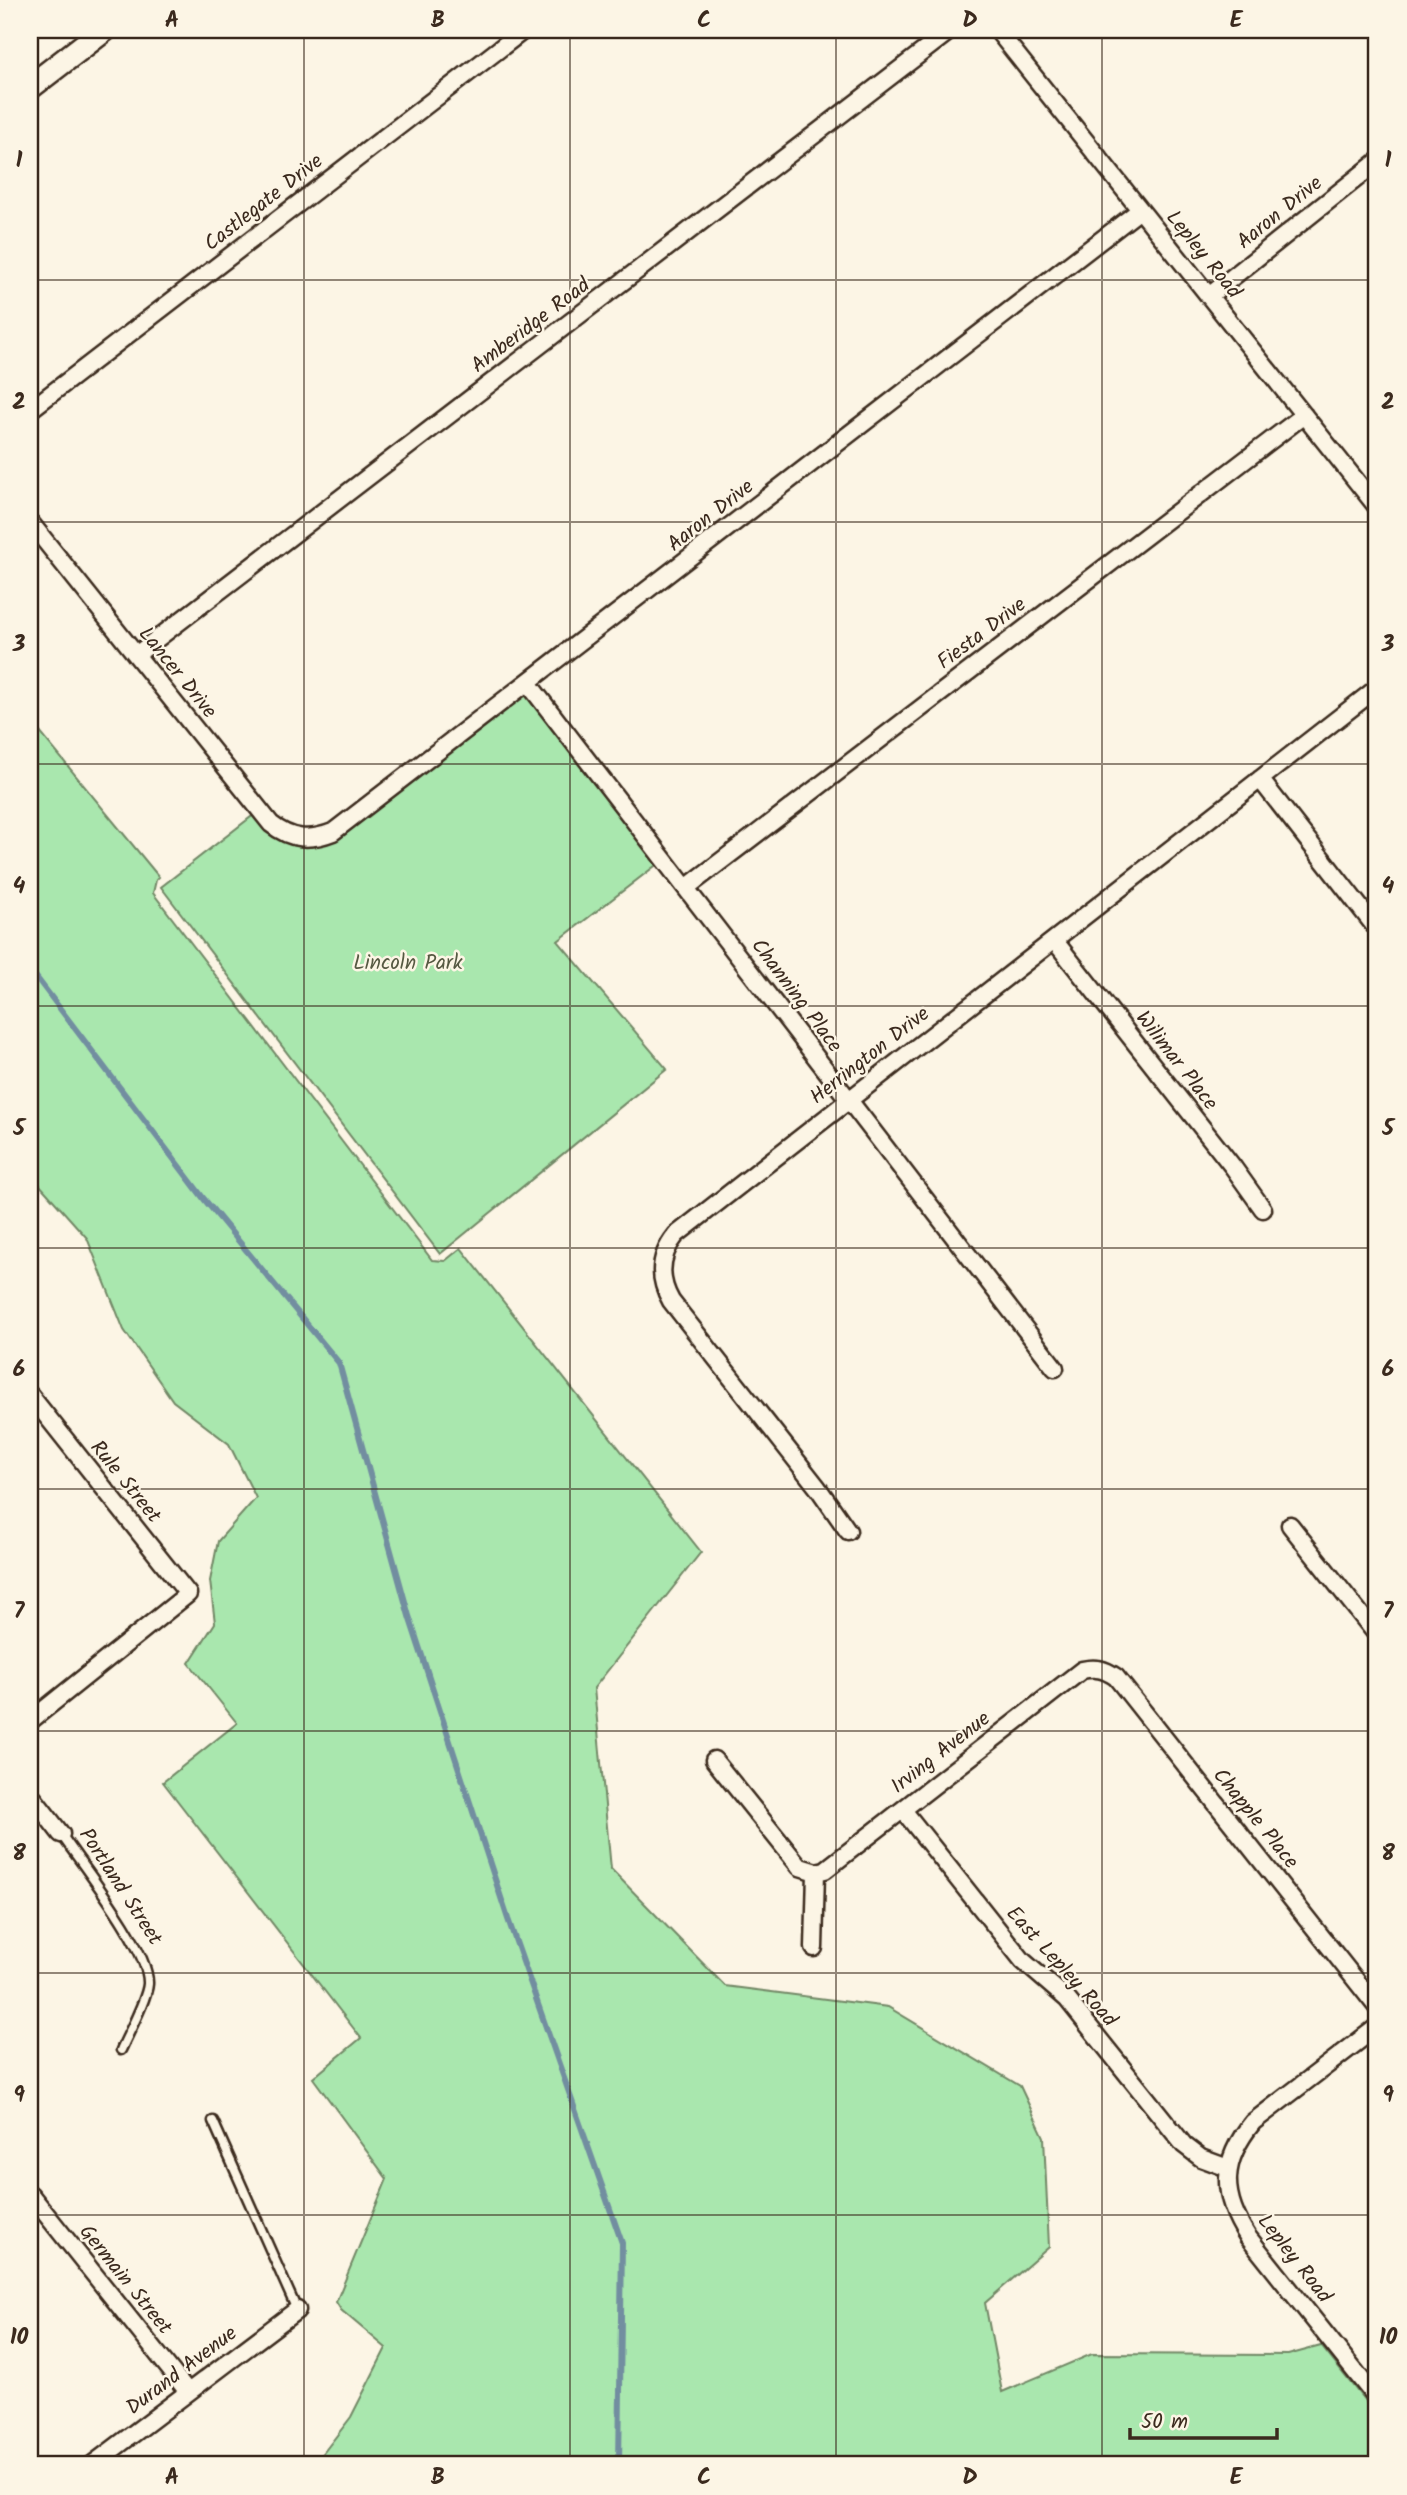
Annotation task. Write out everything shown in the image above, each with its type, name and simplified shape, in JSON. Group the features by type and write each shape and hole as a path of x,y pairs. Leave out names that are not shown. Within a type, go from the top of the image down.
{"street":[{"path":"30,87 104,30"},
{"name":"Castlegate Drive","path":"30,410 524,30"},
{"name":"Amberidge Road","path":"136,656 951,30"},
{"name":"Lepley Road","path":"997,30 1377,507"},
{"name":"Aaron Drive","path":"1209,296 1377,162"},
{"name":"Aaron Drive","path":"301,839 316,839 333,832 1140,210"},
{"name":"Fiesta Drive","path":"686,888 1304,415"},
{"name":"Lancer Drive","path":"30,522 271,824 282,832 301,839"},
{"name":"Channing Place","path":"528,683 1055,1368"},
{"name":"Herrington Drive","path":"848,1531 818,1488 671,1301 661,1278 662,1261 668,1245 676,1235 1377,688"},
{"path":"1260,779 1377,929"},
{"name":"Wilimar Place","path":"1054,940 1233,1167 1262,1209"},
{"name":"Rule Street","path":"30,1395 188,1594 30,1721"},
{"path":"1290,1525 1377,1635"},
{"name":"Irving Avenue","path":"816,1872 825,1870 1083,1670 1093,1668"},
{"name":"Chapple Place","path":"1093,1668 1105,1670 1116,1677 1377,2007"},
{"path":"713,1760 800,1867 816,1872 814,1948"},
{"name":"Portland Street","path":"30,1794 61,1834"},
{"name":"East Lepley Road","path":"903,1810 1023,1961 1067,2000 1184,2145 1201,2158 1228,2168"},
{"name":"Lepley Road","path":"1377,2026 1253,2122 1239,2139 1228,2168 1227,2182 1230,2204 1248,2237 1371,2378 1377,2399"},
{"name":"Germain Street","path":"30,2194 188,2392"},
{"name":"Durand Avenue","path":"92,2465 297,2310"}],"lane":[{"name":"Portland Street","path":"61,1834 132,1938 146,1969 147,1990 121,2050"},
{"path":"213,2121 297,2310"}],"green space":[{"name":"Lincoln Park","path":"528,683 664,859 558,941 667,1069 440,1254 161,887 260,810 271,824 316,839"},
{"path":"30,720 159,877 153,893 432,1260 445,1261 461,1248 701,1552 594,1688 611,1869 725,1986 888,2007 1020,2086 1044,2137 1049,2247 985,2303 1002,2392 1092,2354 1288,2355 1321,2346 1377,2416 1377,2465 314,2465 351,2417 386,2348 341,2310 336,2302 387,2179 313,2078 361,2038 163,1782 237,1723 189,1663 215,1623 210,1581 218,1541 256,1498 229,1444 173,1401 124,1330 87,1238 30,1174"}],"waterway":[{"path":"30,969 204,1199 339,1363 409,1616 508,1919 622,2243 619,2465"}]}
